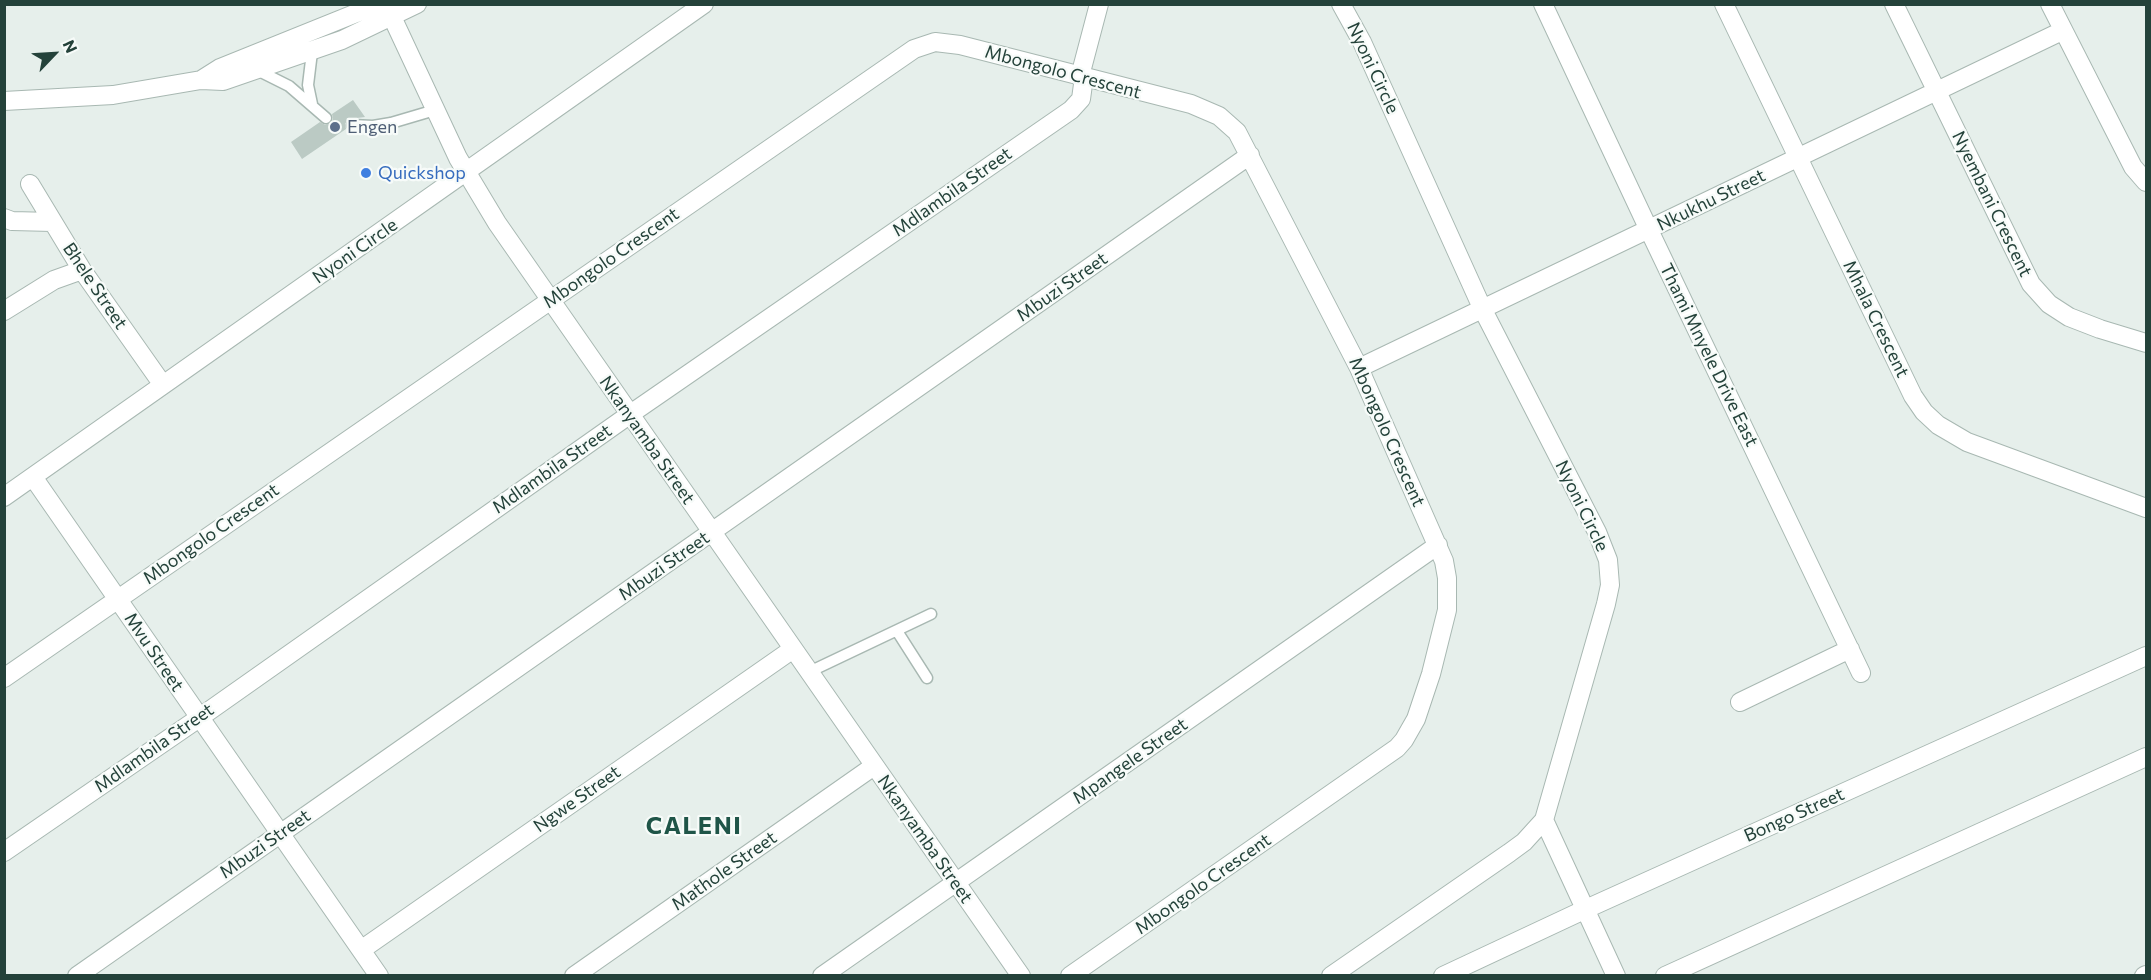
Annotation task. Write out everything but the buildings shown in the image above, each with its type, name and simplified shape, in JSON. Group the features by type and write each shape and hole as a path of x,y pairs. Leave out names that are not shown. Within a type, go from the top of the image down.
{"street":[{"path":"201,80 220,68 386,9 417,4"},
{"name":"Nyoni Circle","path":"4,496 704,4"},
{"path":"1099,4 1082,77 1081,99 1121,87"},
{"name":"Nyoni Circle","path":"1331,975 1509,853 1530,836 1544,820 1610,585 1608,560 1597,532 1483,310 1362,42 1341,4"},
{"name":"Thami Mnyele Drive East","path":"1543,4 1861,672"},
{"name":"Mhala Crescent","path":"1724,4 1913,396 1924,412 1938,425 1967,442 2146,508"},
{"name":"Nyembani Crescent","path":"1894,4 2031,284 2041,297 2069,317 2146,343"},
{"path":"2050,4 2133,167 2146,182"},
{"path":"4,100 113,95 201,80 223,81 312,52 386,9"},
{"name":"Nkanyamba Street","path":"386,9 466,173 497,223 1022,975"},
{"name":"Nkukhu Street","path":"1359,368 2062,31"},
{"name":"Mbongolo Crescent","path":"4,678 894,61 923,45 935,42 960,45 1191,105 1219,116 1237,132 1359,368 1438,546 1446,571 1447,610 1431,674 1416,719 1404,740 1388,756 1070,975"},
{"name":"Mdlambila Street","path":"4,852 199,718 629,415 1063,116 1081,99"},
{"name":"Mbuzi Street","path":"77,975 1250,155"},
{"name":"Bhele Street","path":"30,184 82,270 164,385"},
{"path":"4,218 12,221 53,222"},
{"path":"4,311 54,280 82,270"},
{"name":"Mvu Street","path":"33,477 379,975"},
{"name":"Mpangele Street","path":"822,975 1438,546"},
{"name":"Ngwe Street","path":"361,950 793,649"},
{"path":"1740,702 1851,649"},
{"name":"Bongo Street","path":"1443,975 2146,656"},
{"path":"1665,975 2146,757"},
{"name":"Mathole Street","path":"574,975 874,766"},
{"path":"1544,820 1616,975"}],"lane":[{"path":"312,52 308,85 312,104"},
{"path":"257,70 289,86 326,118"},
{"path":"352,125 373,126 391,123 435,110"},
{"path":"809,672 931,614"},
{"path":"897,631 927,678"}],"place":[{"name":"Engen","path":"335,127"},
{"name":"Quickshop","path":"366,173"}],"district":[{"name":"CALENI","path":"694,826"}]}
